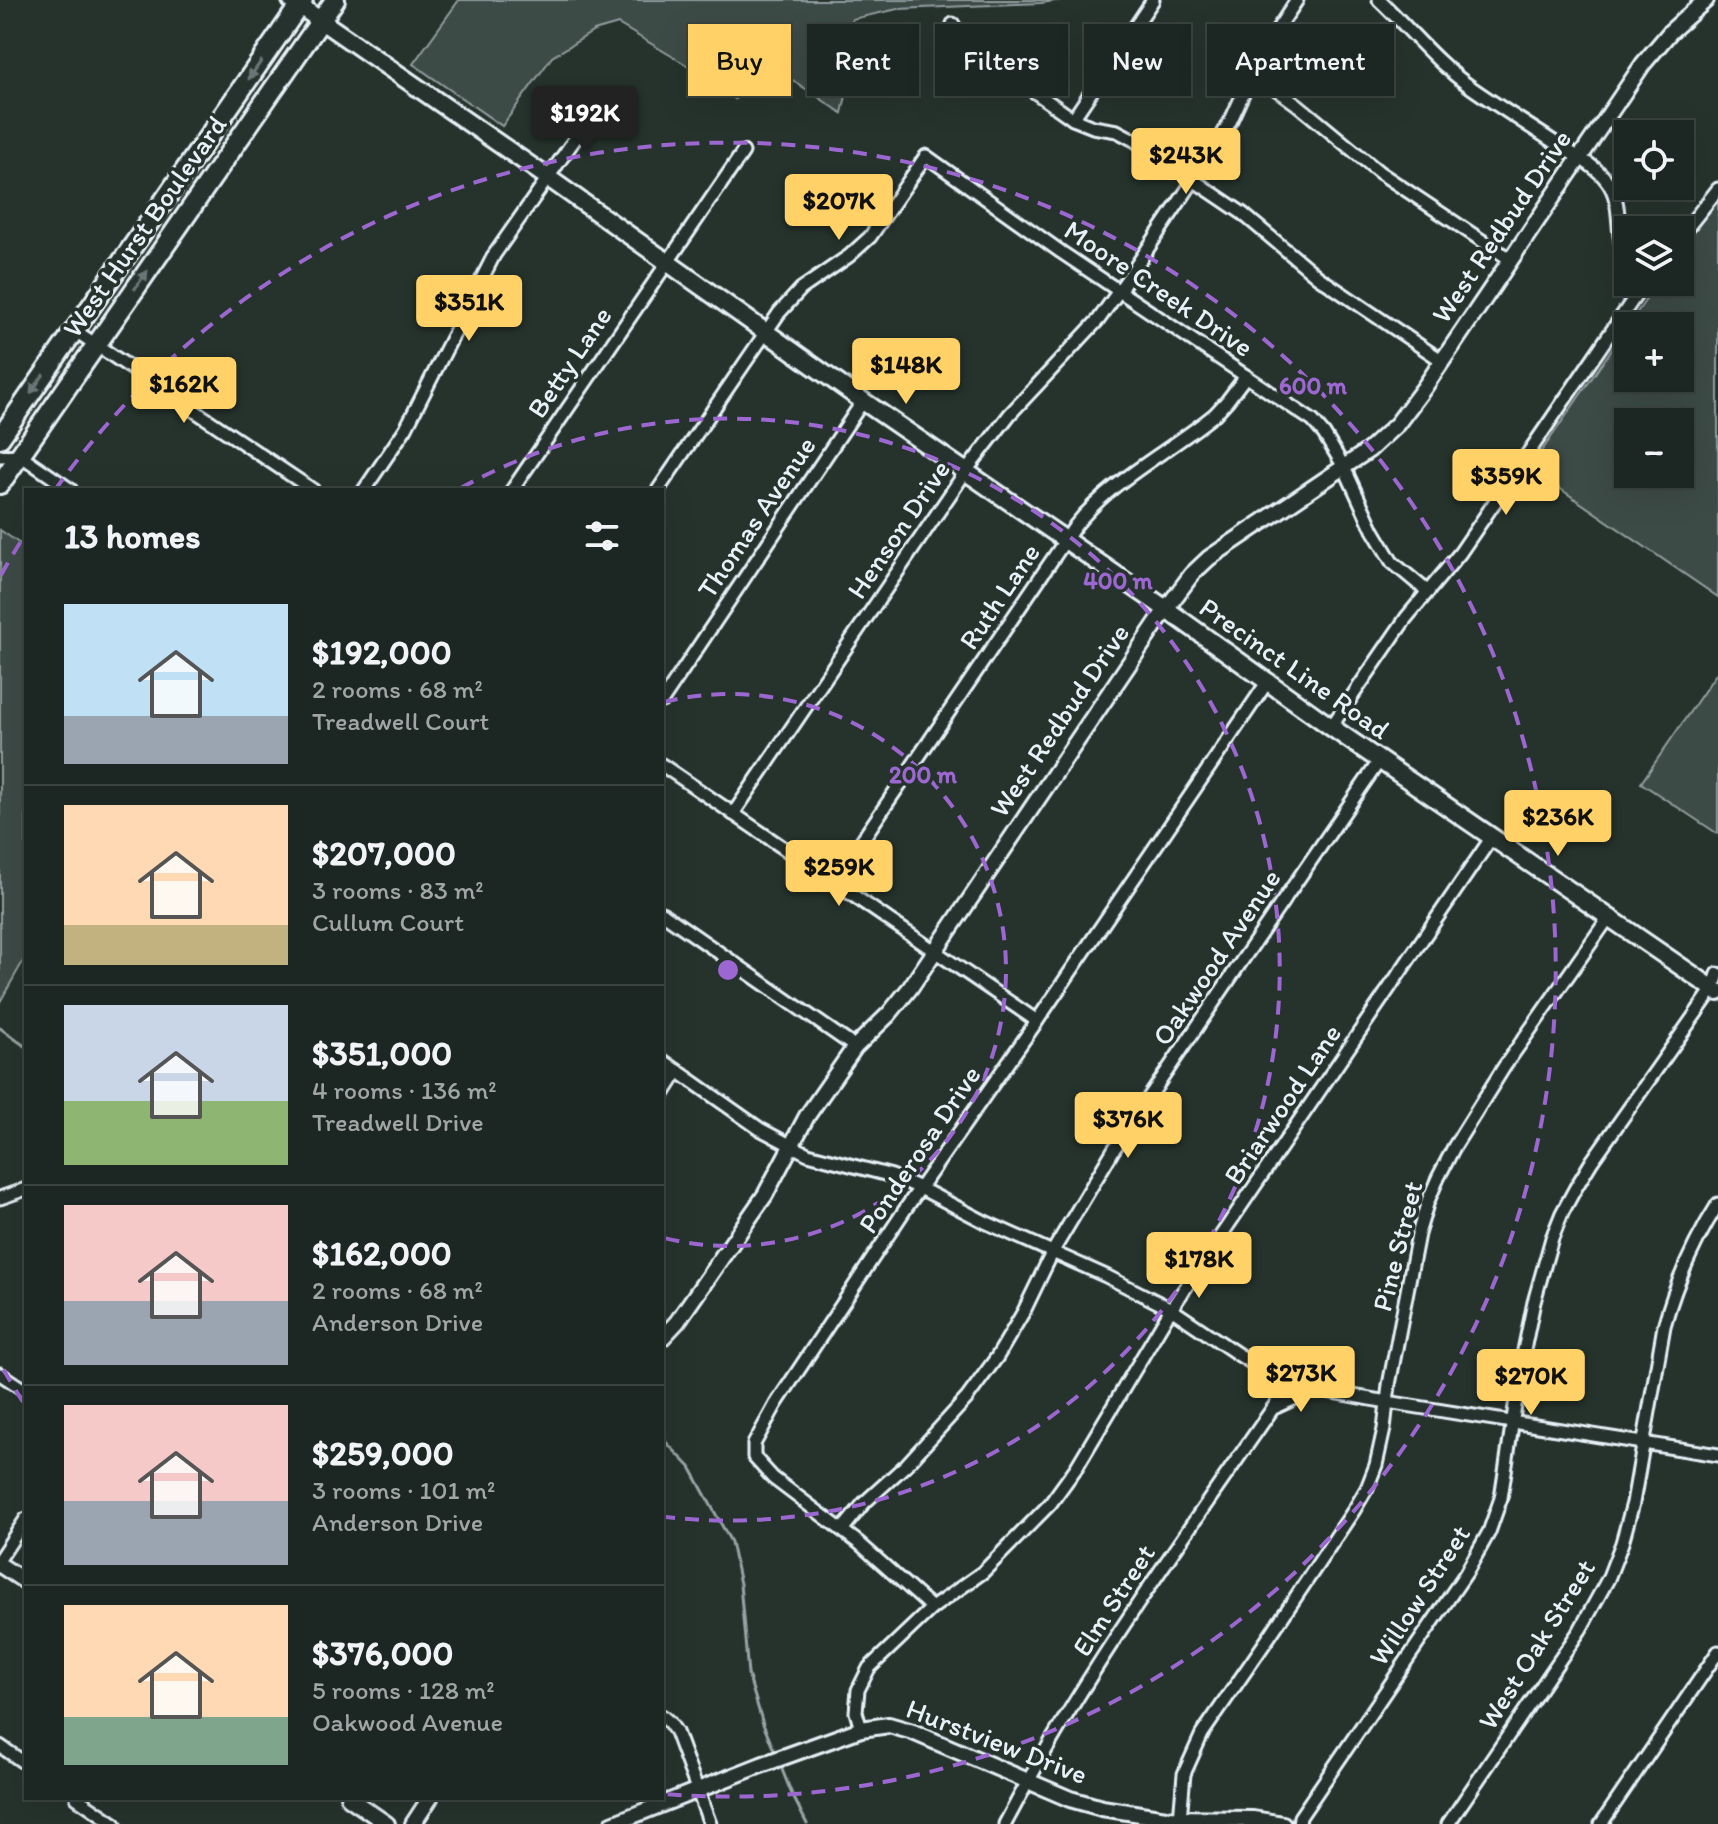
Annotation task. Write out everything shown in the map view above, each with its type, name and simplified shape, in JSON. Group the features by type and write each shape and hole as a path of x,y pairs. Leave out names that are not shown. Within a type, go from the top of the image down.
{"main road":[{"name":"West Hurst Boulevard","path":"0,484 335,0"},
{"name":"West Hurst Boulevard","path":"0,438 297,2"},
{"name":"Precinct Line Road","path":"297,2 1331,727 1609,917 1717,986"}],"street":[{"path":"1073,119 1153,0"},
{"name":"Henson Drive","path":"1281,24 1297,0"},
{"path":"1379,0 1428,51 1470,87 1605,177 1613,189 1619,216"},
{"name":"West Redbud Drive","path":"664,1336 677,1322 765,1195 807,1116 855,1047 910,988 1192,574 1209,558 1369,450 1397,424 1643,64 1671,31 1706,0"},
{"path":"1040,96 1073,119 1126,135 1242,213 1318,277 1441,360"},
{"name":"Henson Drive","path":"733,814 966,471 1010,414 1099,319 1222,137 1242,96"},
{"path":"1286,96 1379,172 1511,260"},
{"path":"365,488 406,428 494,255 586,123 611,113"},
{"name":"Betty Lane","path":"513,488 743,152"},
{"name":"Moore Creek Drive","path":"765,331 801,289 849,256 870,237 926,156 1118,291 1313,421 1344,467 1373,530 1392,562 1428,592"},
{"path":"1694,219 1718,189"},
{"path":"1331,727 1406,618 1460,553 1635,296"},
{"path":"74,330 310,488"},
{"path":"659,488 765,331"},
{"name":"Ruth Lane","path":"833,883 1089,508 1208,420 1246,376"},
{"name":"Thomas Avenue","path":"664,698 863,401"},
{"path":"0,456 20,455 68,488"},
{"name":"Ponderosa Drive","path":"932,1608 842,1530 773,1478 754,1457 754,1444 776,1404 920,1188 1268,681"},
{"name":"Oakwood Avenue","path":"842,1530 864,1503 907,1464 967,1398 997,1357 1053,1251 1114,1149 1380,760"},
{"path":"664,766 1037,1021"},
{"name":"Briarwood Lane","path":"861,1729 856,1712 862,1679 877,1658 932,1608 983,1572 1050,1504 1076,1468 1171,1309 1492,837"},
{"path":"664,914 855,1047"},
{"name":"Pine Street","path":"1180,1819 1184,1774 1202,1734 1367,1488 1376,1465 1418,1234 1438,1178 1504,1067 1609,917"},
{"name":"Willow Street","path":"1299,1824 1300,1817 1477,1556 1489,1532 1501,1498 1534,1302 1562,1213 1592,1161 1717,986"},
{"path":"664,1061 760,1129 792,1146 808,1154 892,1176 920,1188 985,1222 1053,1251 1171,1309 1265,1372 1291,1382 1387,1402 1718,1455"},
{"path":"664,1093 678,1071"},
{"path":"0,1198 24,1190"},
{"name":"West Oak Street","path":"1448,1824 1580,1630 1602,1591 1622,1543 1633,1503 1669,1307 1694,1245 1718,1204"},
{"path":"0,1374 24,1390"},
{"name":"Elm Street","path":"1005,1824 1053,1737 1138,1604 1291,1382"},
{"path":"1272,1409 1315,1389"},
{"path":"0,1558 24,1522"},
{"path":"0,1565 24,1581"},
{"path":"1601,1824 1718,1652"},
{"path":"664,1718 676,1732 710,1824"},
{"name":"Hurstview Drive","path":"612,1824 792,1753 861,1729 889,1725 1070,1799 1102,1808 1180,1819 1253,1819 1283,1824"},
{"path":"0,1746 24,1763"},
{"path":"80,1800 115,1824"},
{"path":"352,1800 387,1824"},
{"path":"413,1824 429,1800"}],"shaded area":[{"path":"459,0 1062,0 898,9 852,19 852,24 807,24 807,90 791,79 791,24 688,24 688,66 618,24 594,31 552,57 502,126 413,64"},
{"path":"816,96 846,96 842,113"},
{"path":"1718,194 1718,597 1530,468 1614,346 1614,392 1694,392 1694,312 1637,312 1648,296 1694,296 1694,229"},
{"path":"0,530 24,547 24,960 0,1002"},
{"path":"1718,671 1718,834 1641,783"}],"waterway":[{"path":"0,1028 24,1046"},
{"path":"664,1440 690,1467 731,1542 740,1584 748,1674 776,1755"},
{"path":"779,1762 807,1824"}]}
